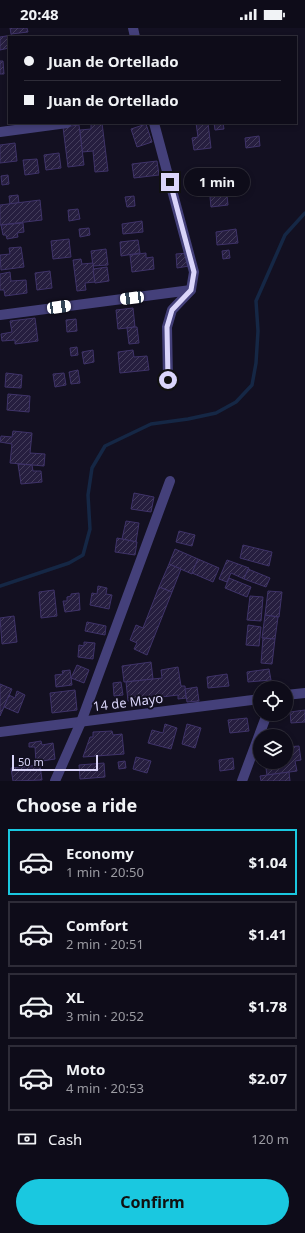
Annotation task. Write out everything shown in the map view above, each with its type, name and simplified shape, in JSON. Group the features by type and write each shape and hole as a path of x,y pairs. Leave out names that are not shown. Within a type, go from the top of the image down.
{"street":[{"path":"0,132 60,124"},
{"path":"154,124 194,272 191,290 172,310 167,327 168,380"},
{"path":"0,315 191,290"},
{"path":"55,781 81,722 170,481"},
{"path":"293,694 305,693"},
{"name":"14 de Mayo","path":"0,732 253,700"},
{"path":"242,781 265,721"}],"building":[{"path":"10,28 27,28 28,32 11,34"},
{"path":"12,35 8,36 8,48 0,50 0,37"},
{"path":"0,61 3,61 4,74 0,74"},
{"path":"91,124 102,124 108,171 95,172 93,151 82,152 80,130 91,129"},
{"path":"146,124 152,142 137,147 131,129"},
{"path":"196,124 208,124 211,148 194,150 192,138 198,137"},
{"path":"214,124 223,124 224,129 215,130"},
{"path":"79,125 84,165 68,167 63,127"},
{"path":"259,136 260,146 246,148 245,138"},
{"path":"15,143 17,161 0,163 0,145"},
{"path":"59,153 61,168 46,170 44,155"},
{"path":"37,159 39,173 25,175 23,160"},
{"path":"157,161 159,175 134,178 132,164"},
{"path":"8,175 9,184 2,185 1,176"},
{"path":"18,195 19,203 10,204 9,196"},
{"path":"227,195 228,205 211,207 210,197"},
{"path":"134,196 135,206 127,207 125,197"},
{"path":"40,200 42,220 0,225 0,205"},
{"path":"78,209 80,219 69,221 68,210"},
{"path":"142,221 143,232 123,234 122,224"},
{"path":"23,223 24,232 17,233 18,237 7,239 6,235 3,235 1,225"},
{"path":"89,228 90,235 80,237 79,229"},
{"path":"236,229 238,243 217,245 216,232"},
{"path":"69,239 71,257 53,259 51,241"},
{"path":"138,240 140,253 121,256 120,242"},
{"path":"21,247 24,267 1,270 0,255 10,254 9,248"},
{"path":"106,249 108,265 93,266 91,251"},
{"path":"229,250 230,258 223,259 222,251"},
{"path":"146,253 146,258 153,257 154,269 132,272 130,255"},
{"path":"188,253 189,266 177,268 176,254"},
{"path":"81,259 82,264 93,263 95,282 85,283 86,290 77,291 73,260"},
{"path":"107,267 109,281 95,283 93,269"},
{"path":"50,271 52,288 37,290 35,273"},
{"path":"10,272 11,281 26,280 27,293 5,296 4,290 0,290 0,274"},
{"path":"133,308 135,327 118,329 116,310"},
{"path":"35,318 38,341 15,344 15,340 2,341 1,334 12,332 10,321"},
{"path":"76,319 77,331 67,332 66,320"},
{"path":"137,327 139,343 129,344 127,328"},
{"path":"77,347 78,355 71,356 70,348"},
{"path":"93,350 94,362 84,364 82,352"},
{"path":"133,350 134,357 147,356 149,370 120,373 118,352"},
{"path":"78,370 80,383 71,384 69,372"},
{"path":"6,373 22,375 21,388 5,387"},
{"path":"64,373 66,385 55,387 53,374"},
{"path":"8,394 30,396 29,412 7,410"},
{"path":"13,431 32,433 30,453 45,454 44,466 10,463 12,444 0,442 1,436 12,437"},
{"path":"18,464 32,465 33,471 41,471 42,482 21,484"},
{"path":"134,493 154,497 151,512 131,509"},
{"path":"126,521 139,523 136,542 122,539"},
{"path":"179,531 195,535 192,546 176,542"},
{"path":"117,538 137,542 135,555 115,552"},
{"path":"243,545 272,552 269,566 240,558"},
{"path":"175,549 198,559 192,574 169,564"},
{"path":"198,559 219,568 213,582 192,573"},
{"path":"227,560 249,568 244,579 231,573 227,582 219,579"},
{"path":"169,564 181,569 172,592 159,587"},
{"path":"248,569 270,578 266,587 244,579"},
{"path":"229,578 251,587 247,597 225,588"},
{"path":"98,586 107,588 106,594 112,595 109,609 90,605 92,593 97,594"},
{"path":"159,587 172,592 147,655 134,649 137,643 130,640 136,625 143,628"},
{"path":"54,590 57,616 41,618 39,592"},
{"path":"268,591 282,592 279,617 265,615"},
{"path":"79,593 80,610 65,612 63,601 67,601 67,597 71,596 71,594"},
{"path":"250,596 263,597 261,621 247,620"},
{"path":"265,615 278,617 275,639 262,638"},
{"path":"14,616 17,642 2,644 0,618"},
{"path":"87,622 106,626 105,635 85,631"},
{"path":"248,625 261,627 259,646 246,645"},
{"path":"263,638 275,639 272,664 261,663"},
{"path":"84,642 95,643 93,659 78,657 79,645 84,646"},
{"path":"151,662 153,679 124,682 122,666"},
{"path":"77,665 89,670 84,683 71,678"},
{"path":"178,667 181,686 185,686 186,698 178,699 178,695 128,701 126,682 162,678 161,670"},
{"path":"269,669 271,680 248,682 247,672"},
{"path":"70,670 72,685 56,687 55,675 63,674 62,671"},
{"path":"227,674 229,686 208,688 207,677"},
{"path":"121,682 123,695 114,696 113,683"},
{"path":"0,684 12,689 0,716"},
{"path":"197,687 199,701 187,702 185,689"},
{"path":"75,690 77,710 52,713 50,693"},
{"path":"17,691 25,695 18,713 4,707 9,695 15,698"},
{"path":"305,710 305,722 291,723 291,721 293,721 293,712"},
{"path":"247,718 249,731 230,733 228,720"},
{"path":"165,724 177,728 171,749 148,743 152,730 163,733"},
{"path":"187,724 201,728 195,748 182,744"},
{"path":"112,731 113,735 122,734 124,754 83,757 90,737 93,737 93,732"},
{"path":"41,741 42,745 53,743 55,759 36,762 35,747 29,747 29,743"},
{"path":"293,746 299,746 301,760 295,761 297,771 267,775 266,769 293,769"},
{"path":"136,757 151,761 147,773 133,769"},
{"path":"233,758 234,769 220,771 219,760"},
{"path":"125,761 126,768 119,769 118,762"},
{"path":"104,763 105,777 80,779 79,765"},
{"path":"40,765 42,780 13,781 11,768"},
{"path":"289,772 290,781 261,781 260,776"}],"waterway":[{"path":"0,586 69,563 83,555 90,529 88,495 92,468 105,446 151,424 188,419 216,413 236,402 252,385 256,363 258,331 256,301 285,235 305,213"}],"route":[{"path":"168,380 167,327 172,310 191,290 194,272 170,182"}]}
